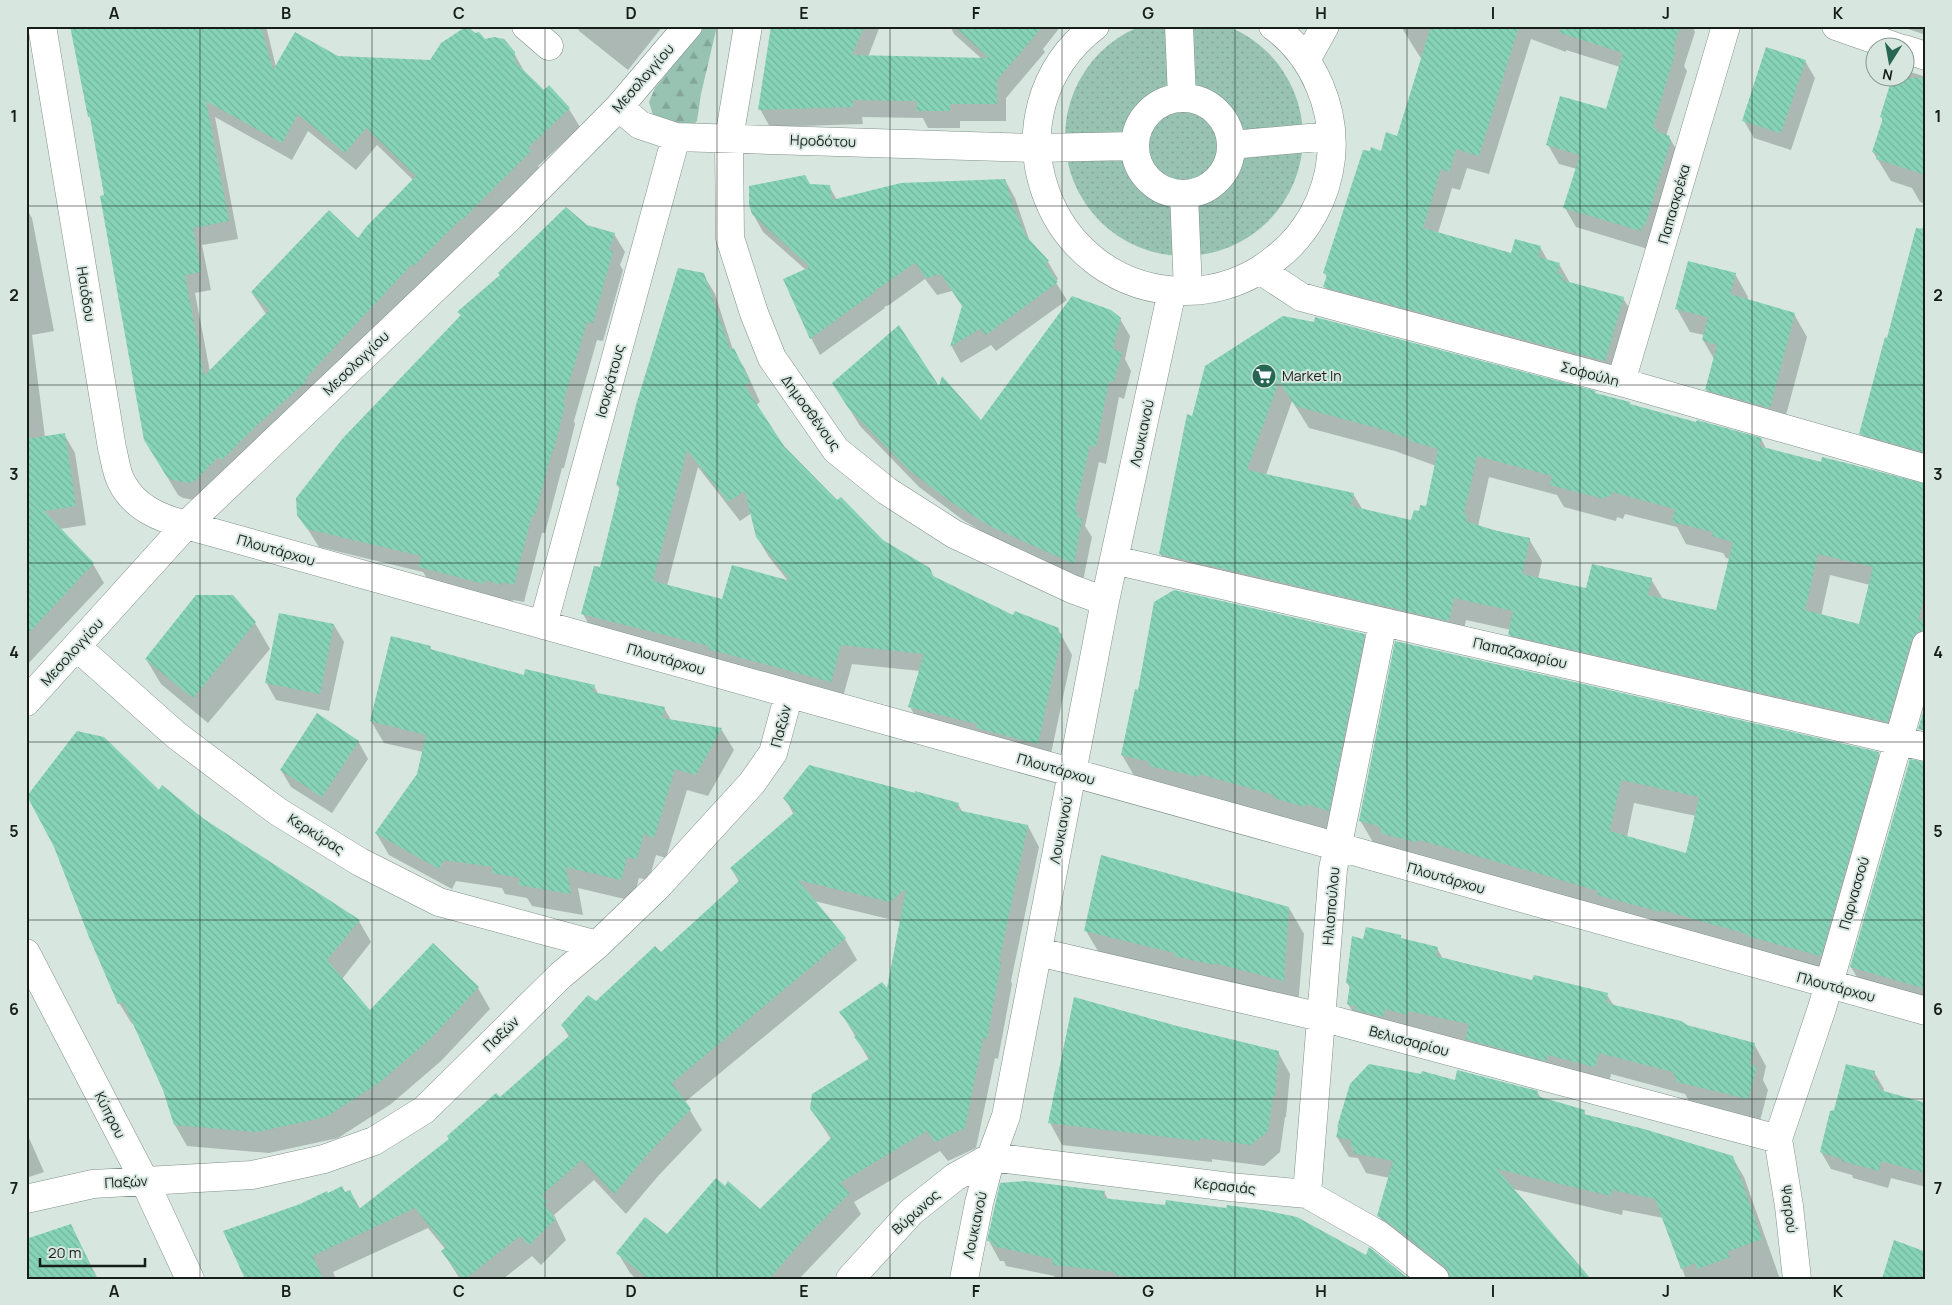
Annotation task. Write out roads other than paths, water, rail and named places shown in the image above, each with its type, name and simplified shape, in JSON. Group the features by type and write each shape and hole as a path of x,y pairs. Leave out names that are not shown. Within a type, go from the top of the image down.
{"street":[{"name":"Ησιόδου","path":"42,26 117,469 121,482 140,506 166,520 186,525"},
{"path":"526,26 549,46"},
{"name":"Μεσολογγίου","path":"26,702 186,525 510,217 619,107 688,26"},
{"path":"729,138 748,26"},
{"path":"1095,26 1063,58 1048,86 1038,117 1036,148 1040,177 1046,196 1059,222 1077,245 1091,258 1116,274 1143,285 1180,291 1229,284 1260,270 1288,248 1304,229 1323,194 1328,175 1331,136 1329,118 1322,92 1306,60 1289,40 1273,26"},
{"path":"1179,26 1182,98"},
{"path":"1306,60 1325,26"},
{"name":"Παπασκρέκα","path":"1621,382 1726,26"},
{"path":"1836,26 1870,38"},
{"path":"1914,52 1926,56"},
{"path":"1182,98 1197,100 1211,106 1222,117 1229,130 1231,145 1229,160 1222,174 1212,185 1199,192 1184,194 1169,192 1155,185 1144,174 1137,161 1135,146 1137,131 1144,118 1154,107 1167,100 1182,98"},
{"name":"Ηροδότου","path":"619,107 640,125 676,138 1036,148 1135,146"},
{"path":"1231,145 1331,136"},
{"name":"Ισοκράτους","path":"543,625 676,138"},
{"name":"Δημοσθένους","path":"729,138 730,238 754,313 772,358 836,450 887,491 954,534 1072,589 1105,601"},
{"name":"Λουκιανού","path":"964,1279 991,1157 1006,1116 1105,601 1180,291 1184,194"},
{"name":"Σοφούλη","path":"1260,270 1301,297 1621,382 1926,469"},
{"name":"Πλουτάρχου","path":"186,525 1926,1011"},
{"name":"Παπαζαχαρίου","path":"1114,560 1926,747"},
{"name":"Ηλιοπούλου","path":"1307,1194 1333,869 1383,622"},
{"name":"Παρνασσού","path":"1778,1139 1828,985 1926,645"},
{"name":"Κερκύρας","path":"77,647 176,735 278,811 360,862 440,902 597,944"},
{"name":"Παξών","path":"26,1199 93,1184 252,1175 324,1159 374,1140 424,1110 561,975 658,886 752,783 774,753 789,694"},
{"name":"Βελισσαρίου","path":"1038,952 1321,1017 1778,1139"},
{"name":"Κύπρου","path":"26,953 144,1180 190,1279"},
{"name":"Ψαrρού","path":"1778,1139 1789,1206 1797,1279"},
{"name":"Κερασιάς","path":"991,1157 1230,1187 1307,1194 1379,1234 1435,1279"},
{"name":"Βύρωνος","path":"850,1279 911,1212 955,1177 991,1157"}],"place":[{"name":"Market In","path":"1264,376"}]}
